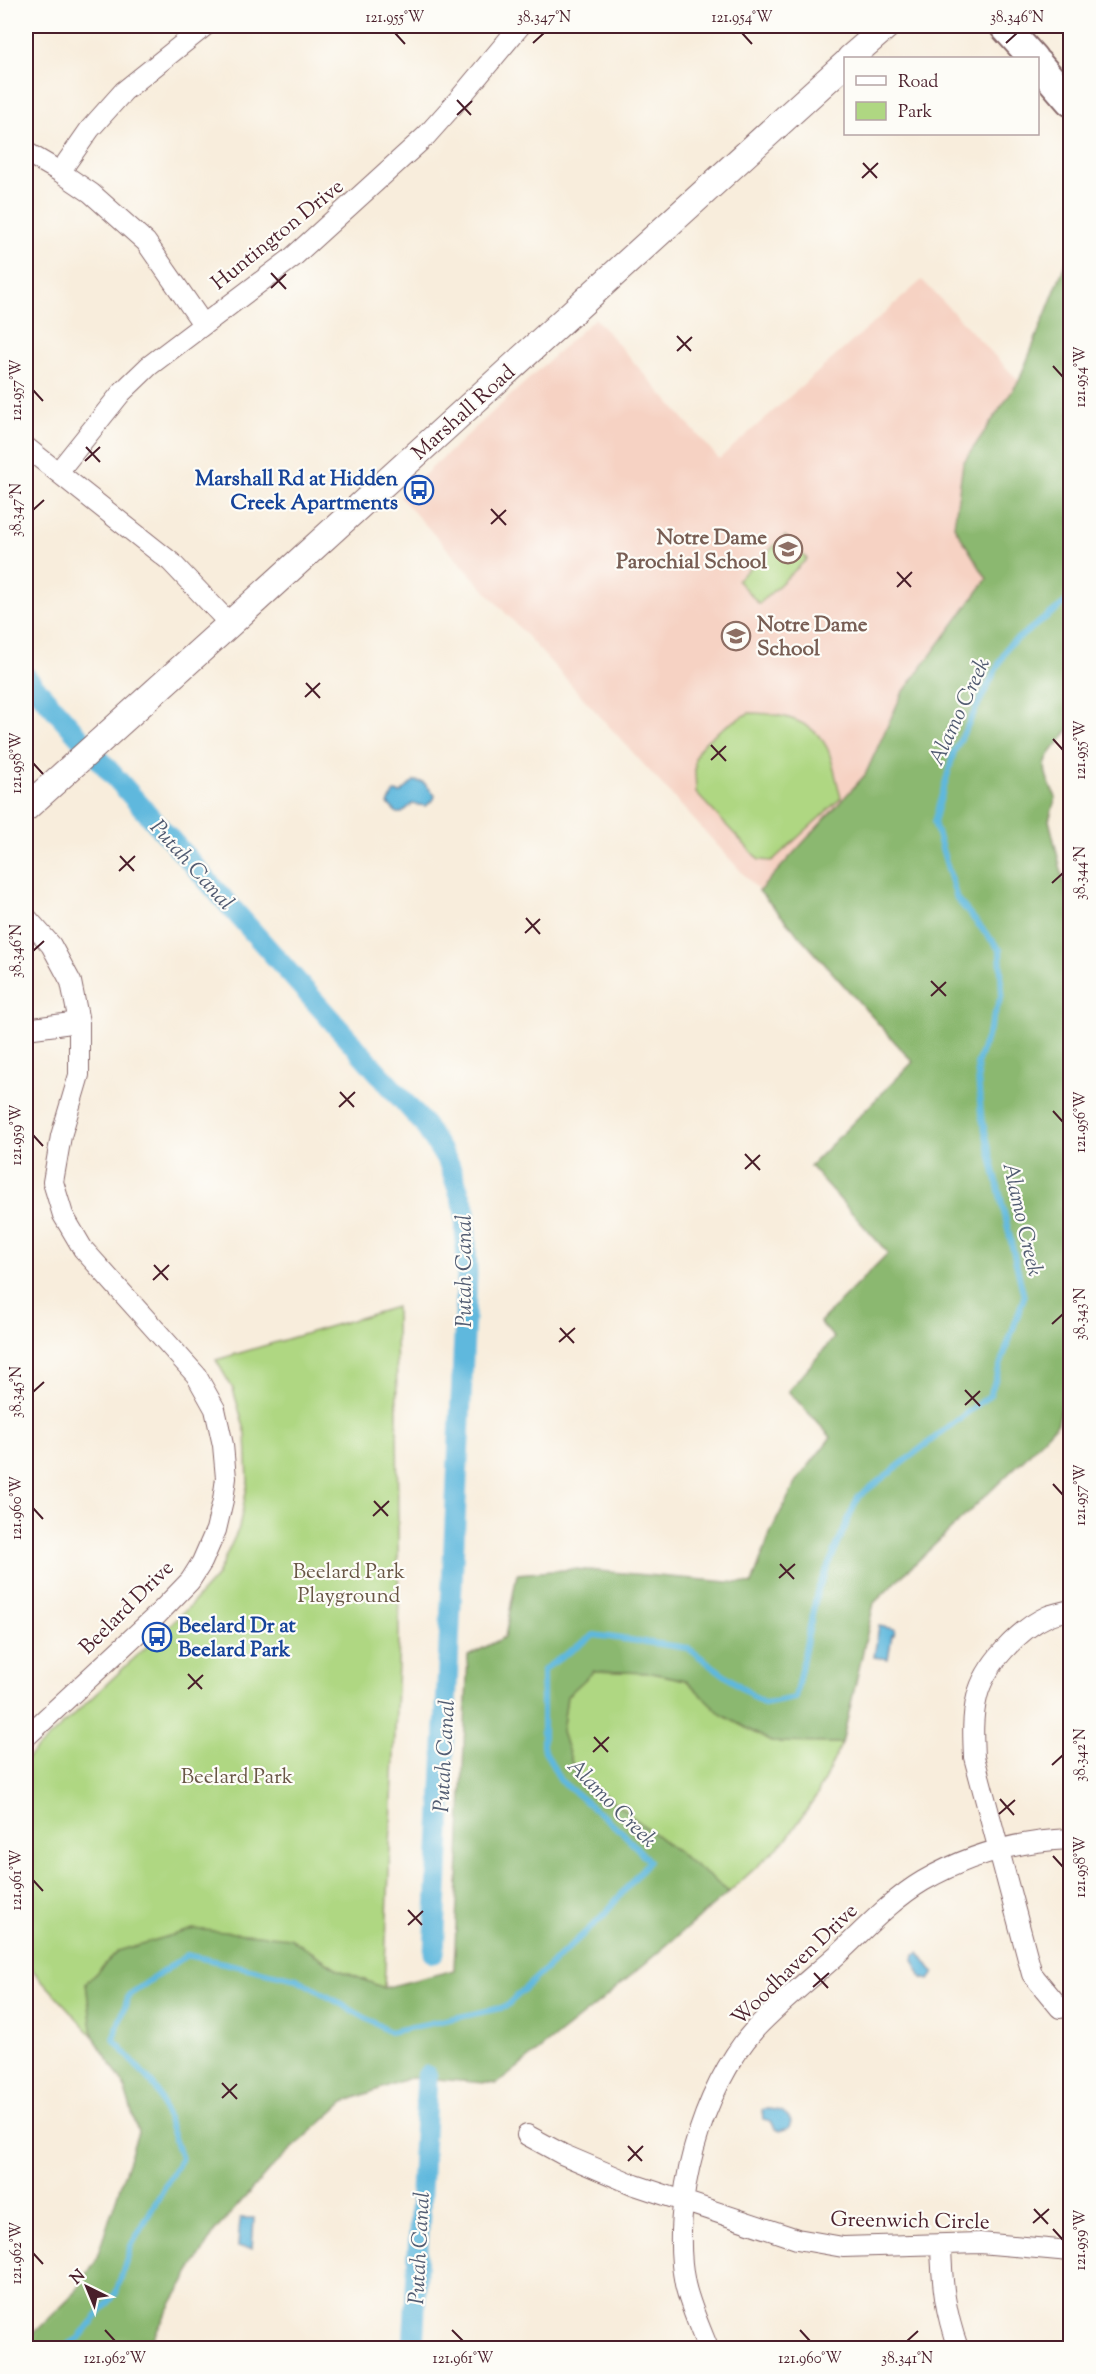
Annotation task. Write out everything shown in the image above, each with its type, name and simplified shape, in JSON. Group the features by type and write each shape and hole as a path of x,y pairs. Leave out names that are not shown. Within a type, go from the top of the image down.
{"main road":[{"path":"1004,26 1032,57"},
{"path":"1039,65 1071,101"}],"street":[{"path":"60,172 90,129 124,91 205,26"},
{"name":"Huntington Drive","path":"58,472 122,392 149,366 314,239 426,136 520,26"},
{"path":"851,57 887,26"},
{"name":"Marshall Road","path":"26,808 844,65"},
{"path":"26,152 60,172 90,194 146,242 202,324"},
{"path":"26,447 171,562 230,624"},
{"name":"Beelard Drive","path":"26,917 51,945 71,982 79,1022 79,1075 55,1160 53,1182 57,1199 72,1234 83,1249 196,1375 215,1409 223,1445 226,1478 216,1530 202,1562 190,1581 156,1616 26,1737"},
{"path":"26,1029 79,1022"},
{"path":"1060,2008 1032,1974 974,1757 973,1726 977,1695 992,1665 1017,1636 1048,1616 1071,1610"},
{"name":"Woodhaven Drive","path":"708,2349 685,2284 681,2237 684,2202 705,2115 724,2072 756,2029 884,1911 922,1882 962,1861 999,1849 1071,1839"},
{"name":"Greenwich Circle","path":"527,2135 572,2159 635,2185 797,2239 843,2247 941,2246 980,2243 1071,2251"},
{"path":"941,2246 942,2290 958,2349"}],"shaded area":[{"name":"Notre Dame School","path":"922,280 1019,381 963,463 954,526 987,579 902,694 865,775 759,891 400,497 595,318 719,459"}],"green space":[{"path":"1070,252 1070,728 1051,753 1045,766 1049,784 1056,797 1049,820 1070,907 1070,1368 1058,1423 1026,1457 874,1603 842,1743 772,1742 722,1715 686,1680 652,1673 594,1671 567,1696 562,1732 575,1772 729,1892 601,2001 497,2084 412,2077 344,2102 272,2167 215,2231 148,2348 26,2348 26,2341 74,2294 96,2260 138,2132 123,2083 93,2036 86,1983 118,1951 193,1929 290,1938 339,1970 384,1988 454,1970 468,1656 505,1637 517,1574 575,1569 752,1584 771,1531 796,1482 831,1437 788,1391 834,1338 820,1322 888,1253 810,1166 913,1062 759,891 865,775 902,694 987,579 954,526 963,463 1019,381"},
{"path":"785,536 807,559 759,604 737,580"},
{"path":"749,713 796,720 815,732 829,752 841,798 772,861 759,860 696,793 695,759 698,752 709,738"},
{"name":"Beelard Park","path":"396,1307 399,1640 384,1988 339,1970 290,1938 118,1951 86,1983 93,2036 26,1963 26,1759 185,1611 216,1577 239,1528 248,1482 246,1434 233,1389 216,1360"},
{"path":"594,1671 652,1673 686,1680 722,1715 772,1742 842,1743 816,1797 786,1840 729,1892 575,1772 562,1732 567,1696"}],"water":[{"path":"414,781 423,782 435,795 434,799 426,806 412,804 402,813 397,813 388,804 394,792 401,793"},
{"path":"879,1626 895,1629 888,1659 874,1657"},
{"path":"919,1952 934,1973 929,1980 922,1978 913,1960 914,1954"},
{"path":"768,2109 787,2115 791,2121 789,2128 779,2131 775,2129 771,2121 763,2119 762,2110"},
{"path":"240,2218 254,2218 252,2248 238,2247"}],"waterway":[{"name":"Alamo Creek","path":"63,2348 79,2338 116,2293 131,2246 181,2158 157,2089 113,2039 129,1995 187,1955 297,1979 390,2032 505,2007 603,1916 649,1861 623,1833 560,1780 543,1747 543,1670 594,1635 688,1648 764,1704 795,1698 817,1592 858,1497 990,1395 1024,1297 981,1114 977,1064 1002,994 1000,950 957,899 934,822 954,752 1008,646 1070,599"},
{"name":"Putah Canal","path":"26,677 423,1123 449,1164 465,1209 467,1275 434,1953"},
{"name":"Putah Canal","path":"413,2348 427,2076"}],"place":[{"name":"Marshall Rd at Hidden Creek Apartments","path":"419,490"},
{"name":"Notre Dame Parochial School","path":"788,549"},
{"name":"Notre Dame School","path":"736,636"},
{"name":"Beelard Dr at Beelard Park","path":"157,1637"}],"park label":[{"name":"Beelard Park Playground","path":"349,1583"}]}
